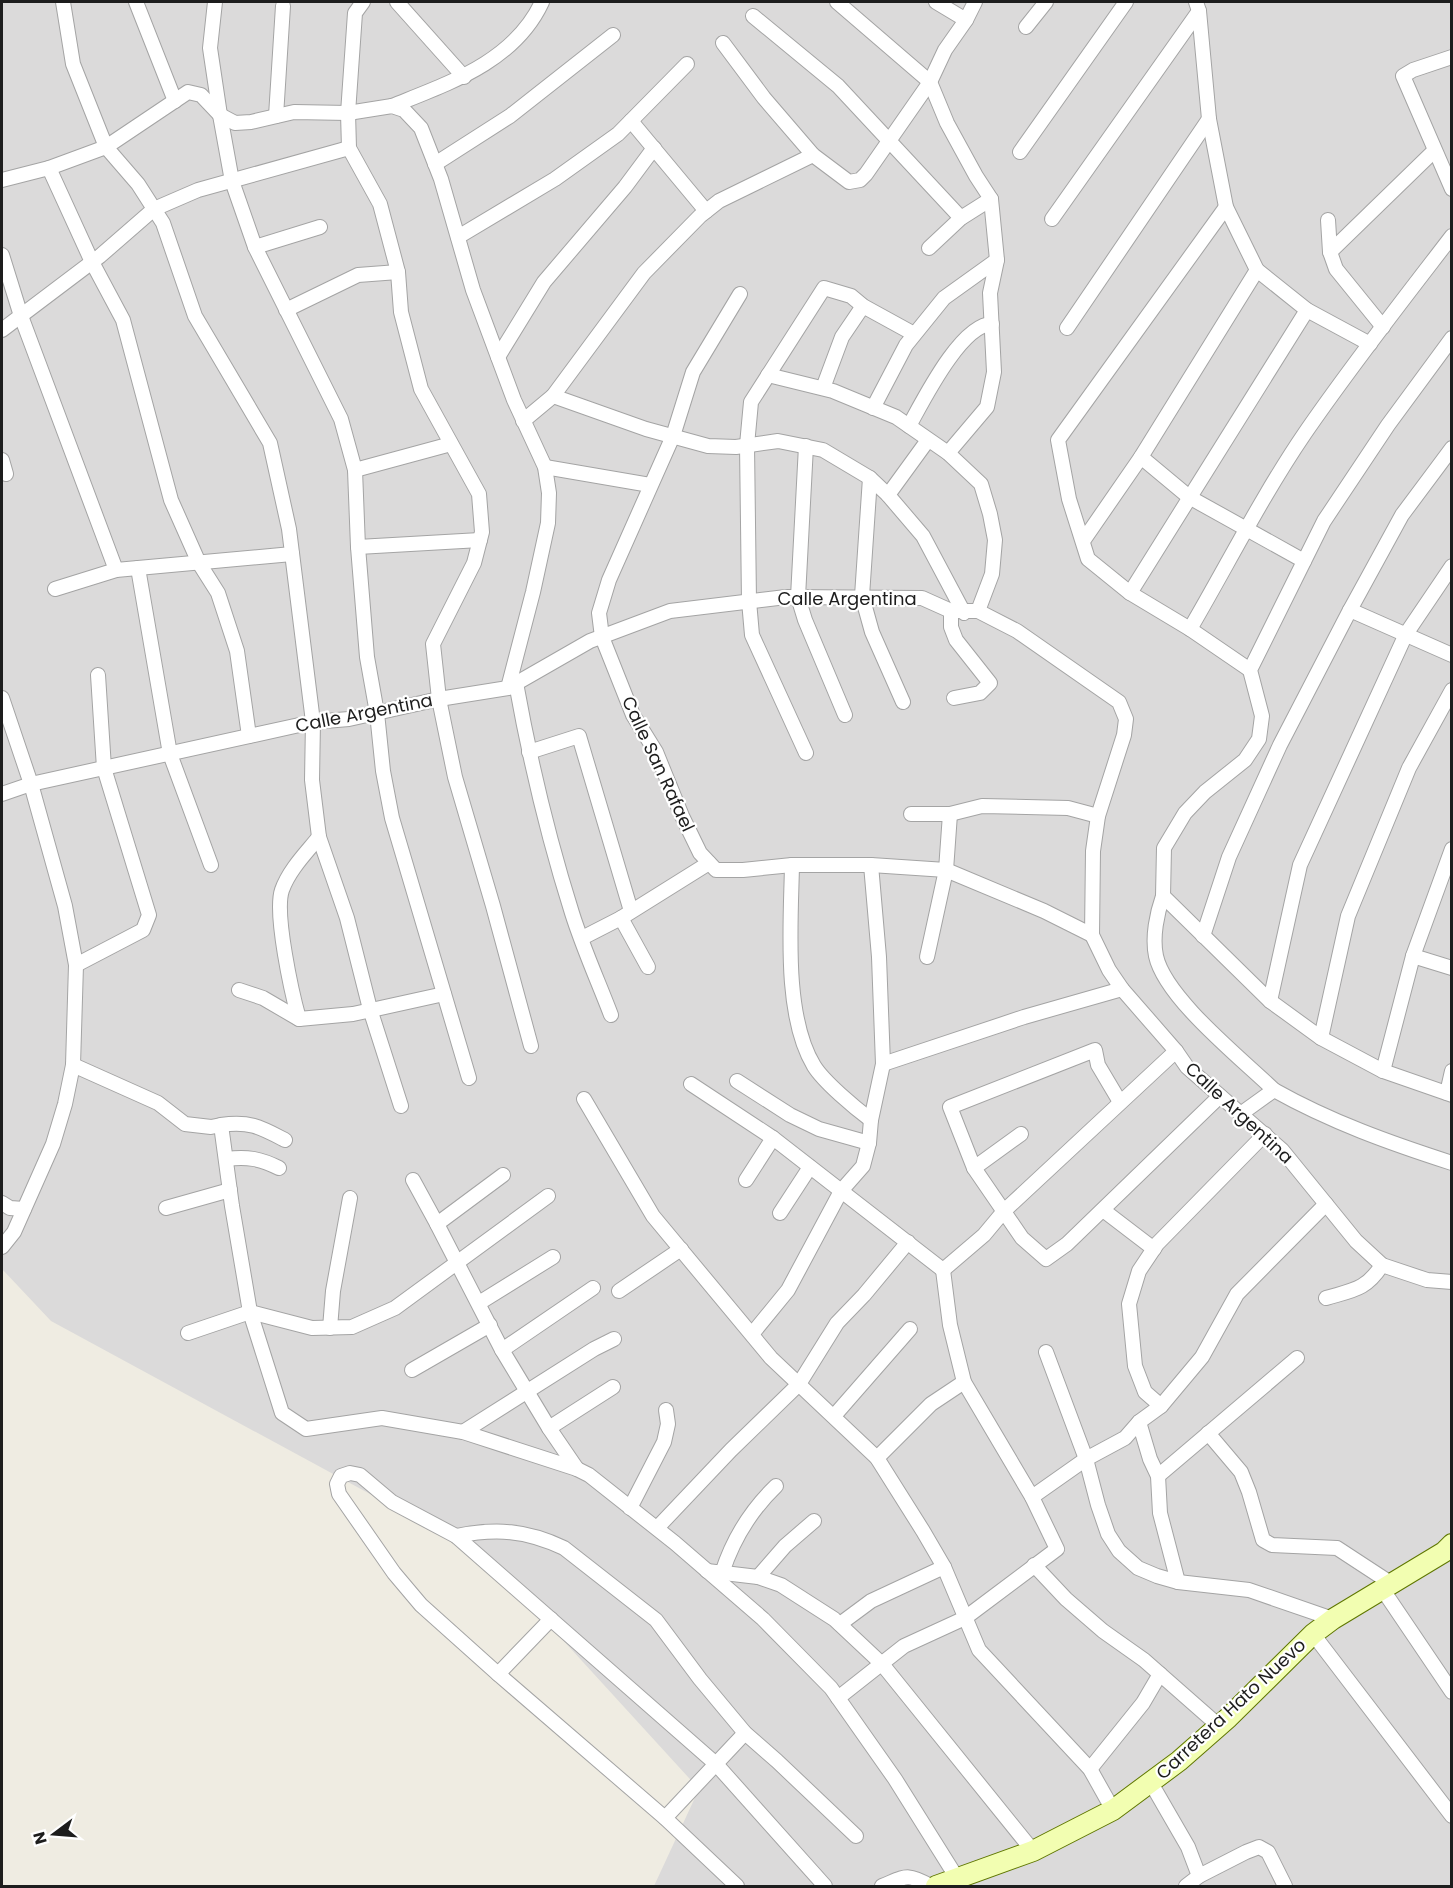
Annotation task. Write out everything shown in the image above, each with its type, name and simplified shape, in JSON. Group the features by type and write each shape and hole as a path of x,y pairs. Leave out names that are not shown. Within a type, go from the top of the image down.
{"main road":[{"name":"Carretera Hato Nuevo","path":"936,1887 1033,1851 1113,1810 1151,1783 1219,1726 1312,1634 1444,1552 1452,1544"}],"street":[{"path":"63,2 73,64 106,147 138,184 163,223 195,316 270,443 289,529 314,722 312,780 319,837 347,918 370,1009 401,1106"},
{"path":"136,2 175,101"},
{"path":"215,2 210,48 232,181 255,247 340,419 354,470 367,657 377,713 383,771 393,818 469,1078"},
{"path":"363,2 355,13 348,113 349,148 380,204 398,272 401,312 421,389 478,494 482,532 474,563 434,644 439,699 455,777 531,1046"},
{"path":"397,2 464,77"},
{"path":"2,176 49,168 106,147 188,92 201,95 220,115 235,123 251,122 294,112 348,113 392,106 464,77 497,55 524,33 542,2"},
{"path":"837,2 930,82 947,123 991,199 997,260 990,293 994,372 987,407 948,453"},
{"path":"936,2 966,20"},
{"path":"723,44 764,99 813,155 849,182 860,180 867,174 930,82 945,50 966,20 975,2"},
{"path":"1026,27 1046,2"},
{"path":"1020,152 1126,2"},
{"path":"276,116 284,6"},
{"path":"1198,6 1209,119 1226,207 1257,270 1307,310 1370,344"},
{"path":"1052,219 1198,6"},
{"path":"753,16 838,86 961,218"},
{"path":"435,164 510,116 613,35"},
{"path":"1452,57 1413,70 1403,76 1452,189"},
{"path":"458,237 555,179 618,134 687,64"},
{"path":"392,106 404,110 421,128 435,164 473,290 523,421 544,468 549,493 548,523 512,685 545,821 573,916 611,1015"},
{"path":"1067,328 1209,119"},
{"path":"631,121 706,211"},
{"path":"2,330 92,262 154,209 198,190 349,148"},
{"path":"498,357 544,282 625,187 654,148"},
{"path":"1330,252 1434,152"},
{"path":"523,421 553,396 644,273 706,211 718,201 813,155"},
{"path":"49,168 92,262 123,320 171,500 199,562 218,593 237,651 249,736"},
{"path":"929,248 961,218 991,199"},
{"path":"1226,207 1058,440 1069,499 1088,560 1130,593 1190,629 1250,670"},
{"path":"1328,220 1330,252 1336,268 1383,327"},
{"path":"255,247 320,226"},
{"path":"1190,629 1224,572 1246,528 1304,434 1452,236"},
{"path":"2,255 21,316 116,570"},
{"path":"873,408 906,345 944,298 997,260"},
{"path":"1083,542 1141,456 1257,270"},
{"path":"286,310 358,275 398,272"},
{"path":"806,753 752,635 749,601 747,445 751,402 824,288 851,296 863,306 914,334"},
{"name":"Calle San Rafael","path":"709,862 700,853 656,752 633,715 602,637 599,613 609,580 673,436 693,372 740,294"},
{"path":"823,388 842,337 863,306"},
{"path":"1130,593 1307,310"},
{"path":"909,426 946,361 976,330 986,324 992,324"},
{"path":"1452,338 1388,425 1324,521 1250,670 1262,716 1259,739 1245,760 1204,792 1185,813 1164,848 1163,896 1156,915 1155,955 1164,978 1182,1003 1274,1090 1300,1105 1378,1139 1452,1163"},
{"path":"768,375 823,388 896,417 948,453 981,484 995,540 992,574 951,627 956,640 990,683 980,693 954,698"},
{"path":"553,396 646,429 708,446 778,441 823,450 870,478 888,495 922,536 964,612"},
{"path":"888,495 928,440"},
{"path":"354,470 451,444"},
{"path":"806,446 798,597 805,620 845,715"},
{"path":"1203,936 1229,857 1280,745 1402,515 1452,448"},
{"path":"1141,456 1189,497 1304,561"},
{"path":"2,460 6,474"},
{"path":"544,468 650,485"},
{"path":"870,478 862,596 872,632 903,702"},
{"path":"358,547 480,540"},
{"path":"55,589 116,570 292,555"},
{"path":"1269,1001 1300,864 1406,634 1452,566"},
{"path":"138,568 170,754 211,866"},
{"name":"Calle Argentina","path":"2,794 31,784 314,722 349,719 512,685 591,641 670,611 798,597 862,596 922,598 964,612 1017,631 1119,702 1126,719 1124,735 1098,816 1093,851 1092,935 1108,970 1187,1067 1282,1150 1356,1241 1382,1265 1426,1280 1452,1282"},
{"path":"1350,610 1452,655"},
{"path":"76,964 143,930 149,915 104,768 98,675"},
{"path":"1321,1038 1348,916 1409,768 1452,690"},
{"path":"2,698 7,730 31,784 65,906 76,964 73,1065 65,1104 53,1144 14,1232 2,1247"},
{"path":"529,752 579,736 626,915 648,967"},
{"path":"911,814 950,814 982,806 1068,808 1098,816"},
{"path":"927,957 946,870 950,814"},
{"path":"299,1019 291,988 281,916 281,892 292,871 319,837"},
{"path":"1383,1071 1413,956 1452,849"},
{"path":"582,938 626,915 709,862 716,870 792,865 872,865 946,870 1044,911 1092,935"},
{"path":"792,865 790,959 794,1000 801,1033 814,1066 852,1106 871,1120"},
{"path":"752,1334 788,1290 841,1191 863,1166 869,1143 871,1120 883,1064 879,957 872,865"},
{"path":"1163,896 1269,1001 1321,1038 1383,1071 1449,1094 1452,1071"},
{"path":"1413,956 1452,968"},
{"path":"883,1064 1024,1017 1122,989"},
{"path":"239,990 263,998 299,1019 353,1014 444,994"},
{"path":"1120,1102 1098,1065 1095,1050 950,1107 974,1168 1022,1238 1046,1259 1067,1244 1220,1096"},
{"path":"943,1270 984,1235 1004,1211 1176,1051"},
{"path":"73,1065 158,1103 185,1124 212,1127 240,1122 262,1128 285,1140"},
{"path":"737,1081 800,1120 819,1129 869,1143"},
{"path":"691,1084 773,1138 943,1270 950,1325 964,1382 1032,1497 1057,1549 965,1618 904,1646 838,1698"},
{"path":"1242,1113 1274,1090"},
{"path":"584,1099 653,1216 771,1358 877,1458 944,1567 979,1650 1090,1769 1113,1810"},
{"path":"221,1125 250,1312 282,1413 306,1430 382,1418 463,1432 577,1469 657,1528 763,1619 831,1688 895,1779 957,1878"},
{"path":"974,1168 1021,1134"},
{"path":"1161,1406 1145,1392 1135,1366 1129,1304 1139,1271 1154,1249 1265,1134"},
{"path":"746,1180 773,1138"},
{"path":"227,1159 243,1157 262,1160 279,1168"},
{"path":"780,1213 810,1167"},
{"path":"437,1224 503,1175"},
{"path":"412,1180 502,1350 549,1428 577,1469"},
{"path":"165,1208 230,1190"},
{"path":"188,1333 250,1312 312,1328 352,1327 395,1308 548,1196"},
{"path":"330,1328 333,1291 350,1198"},
{"path":"2,1203 10,1208 24,1209"},
{"path":"1032,1497 1086,1459 1125,1438 1139,1422 1161,1406 1202,1357 1237,1294 1326,1204"},
{"path":"1102,1210 1154,1249"},
{"path":"657,1528 731,1450 799,1384 837,1323 864,1295 908,1242"},
{"path":"619,1291 681,1249"},
{"path":"479,1303 553,1257"},
{"path":"1326,1298 1361,1289 1373,1279 1382,1265"},
{"path":"502,1350 593,1288"},
{"path":"412,1370 490,1325"},
{"path":"834,1416 910,1329"},
{"path":"463,1432 594,1348 614,1339"},
{"path":"1046,1352 1086,1459 1108,1534 1119,1551 1137,1568 1178,1582 1249,1590 1333,1619"},
{"path":"1158,1476 1297,1358"},
{"path":"877,1458 931,1404 964,1382"},
{"path":"549,1428 613,1387"},
{"path":"630,1508 664,1442 668,1424 666,1410"},
{"path":"1139,1422 1150,1459 1158,1476 1160,1513 1178,1582"},
{"path":"1208,1433 1240,1473 1249,1492 1263,1540 1272,1545 1337,1548 1387,1587 1452,1692"},
{"path":"737,1887 665,1818 421,1605 394,1573 339,1494 338,1480 341,1476 350,1473 360,1475 392,1502 456,1536 716,1764 825,1887"},
{"path":"722,1573 731,1546 760,1501 776,1486"},
{"path":"758,1577 784,1546 814,1521"},
{"path":"456,1536 492,1530 523,1534 564,1548 656,1620 700,1679 745,1733 856,1836"},
{"path":"1034,1565 1066,1599 1103,1631 1144,1660 1219,1726"},
{"path":"840,1624 871,1601 944,1567"},
{"path":"707,1571 758,1577 781,1585 840,1624 882,1664 1033,1851"},
{"path":"498,1674 551,1618"},
{"path":"1312,1634 1452,1816"},
{"path":"1090,1769 1143,1703 1160,1674"},
{"path":"665,1818 745,1733"},
{"path":"1151,1783 1188,1847 1199,1876"},
{"path":"1186,1887 1199,1876 1259,1847 1268,1852 1285,1887"},
{"path":"882,1887 904,1877 912,1877 931,1887"}],"shaded area":[{"path":"2,2 1451,2 1451,1886 654,1886 699,1789 488,1558 51,1321 2,1269"}]}
